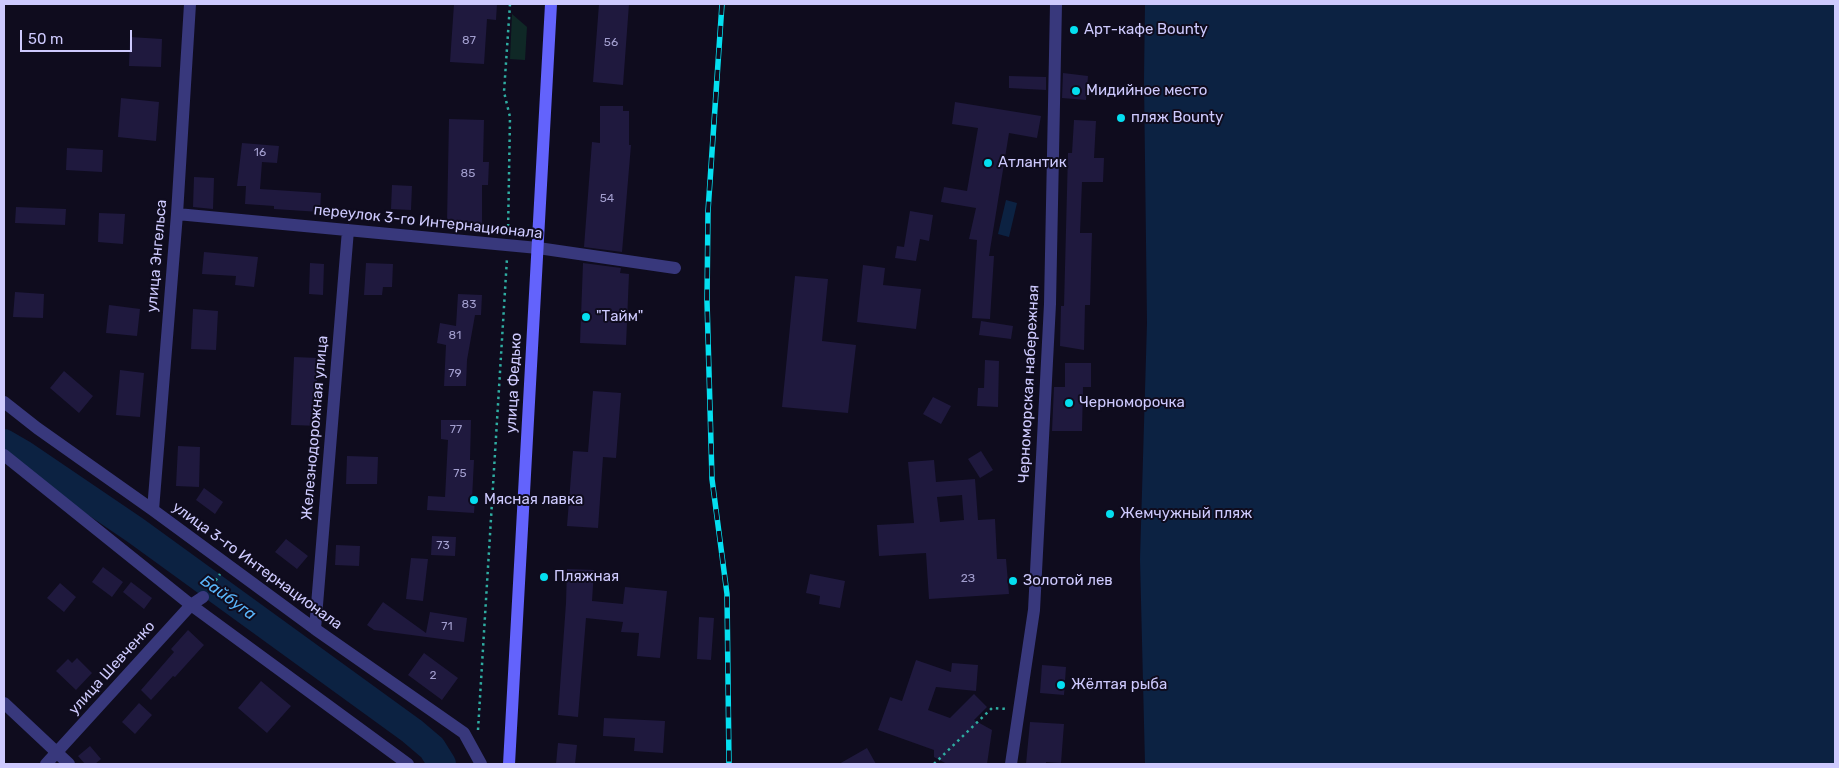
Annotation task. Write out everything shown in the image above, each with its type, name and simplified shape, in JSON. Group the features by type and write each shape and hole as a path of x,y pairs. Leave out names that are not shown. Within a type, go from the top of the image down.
{"main road":[{"name":"улица Федько","path":"509,764 551,4"}],"street":[{"name":"улица Энгельса","path":"153,510 177,214 190,4"},
{"name":"Черноморская набережная","path":"1011,764 1034,610 1050,304 1056,4"},
{"name":"переулок 3-го Интернационала","path":"177,214 538,248 674,268"},
{"name":"Железнодорожная улица","path":"315,628 348,230"},
{"name":"улица 3-го Интернационала","path":"4,402 37,428 464,733 479,760"},
{"path":"4,456 191,605 408,764"},
{"name":"улица Шевченко","path":"46,764 191,605 203,597"},
{"path":"4,703 69,764"}],"path":[{"path":"479,760 507,246 510,117 504,92 510,4"},
{"path":"203,597 221,573"},
{"path":"934,764 992,708 1019,710"}],"green space":[{"path":"512,14 527,27 525,60 510,59"}],"water":[{"path":"1145,4 1835,4 1835,764 1145,764 1140,559 1147,323"},
{"path":"1006,200 1017,203 1009,237 998,234"}],"building":[{"path":"454,4 497,4 496,20 487,19 484,64 450,62"},
{"path":"599,4 629,4 623,85 593,82"},
{"path":"130,37 162,39 161,67 129,66"},
{"path":"1063,73 1088,76 1086,100 1062,98"},
{"path":"1009,76 1046,77 1046,90 1009,88"},
{"path":"121,98 159,102 156,141 118,137"},
{"name":"Атлантик","path":"955,102 1041,116 1037,138 1009,133 989,256 994,256 990,319 972,318 977,240 969,239 976,208 941,202 944,187 967,191 978,128 952,124"},
{"path":"600,106 623,106 623,111 629,111 629,145 631,145 622,252 584,247 592,142 600,143"},
{"path":"449,119 484,120 483,162 489,162 488,185 482,185 482,224 447,223"},
{"path":"1074,120 1096,121 1094,158 1104,158 1103,182 1082,182 1080,233 1092,233 1090,305 1085,305 1084,350 1060,346 1061,306 1064,306 1068,153 1072,153"},
{"path":"242,143 279,146 277,163 262,162 260,189 321,193 320,212 274,209 274,206 245,204 246,186 237,186"},
{"path":"67,148 103,150 102,172 66,170"},
{"path":"194,177 214,178 213,209 193,207"},
{"path":"392,185 412,186 411,210 391,209"},
{"path":"16,207 66,209 65,225 15,223"},
{"path":"910,211 933,215 929,241 920,239 916,261 895,258 897,246 904,247"},
{"path":"99,213 125,214 123,244 98,242"},
{"path":"204,252 258,257 254,287 235,285 236,276 202,274"},
{"path":"310,263 324,264 323,295 309,294"},
{"path":"366,263 393,264 392,287 383,287 382,295 364,295"},
{"path":"583,263 621,268 620,273 629,274 626,345 580,343"},
{"path":"863,265 885,268 883,285 921,289 916,329 857,322"},
{"path":"795,276 828,279 822,341 856,345 848,413 782,407"},
{"path":"15,292 44,294 43,318 13,317"},
{"path":"458,294 482,295 481,315 475,315 467,360 466,386 444,386 446,345 437,343 440,323 456,326"},
{"path":"109,305 140,309 137,336 106,333"},
{"path":"193,309 218,311 216,350 191,349"},
{"path":"981,321 1013,326 1011,339 979,335"},
{"path":"294,357 318,358 316,403 322,403 321,426 291,425"},
{"path":"985,360 999,361 998,407 977,406 978,388 984,388"},
{"path":"1065,363 1091,363 1091,387 1083,387 1082,431 1052,431 1054,387 1065,387"},
{"path":"120,370 144,373 140,417 116,415"},
{"path":"64,371 93,396 79,413 50,388"},
{"path":"593,391 621,393 616,458 603,457 598,528 567,526 573,451 588,452"},
{"path":"933,397 951,406 941,424 923,414"},
{"path":"441,420 471,420 470,460 474,460 472,499 475,499 474,513 427,510 428,496 445,497 448,440 441,439"},
{"path":"178,446 200,447 199,487 176,486"},
{"path":"981,451 993,470 980,478 968,459"},
{"path":"347,456 378,457 377,484 346,484"},
{"path":"934,460 936,482 975,479 978,520 995,519 997,559 1006,559 1009,594 929,599 926,553 879,556 877,525 914,523 908,462","holes":["962,495 964,520 940,522 937,497"]},
{"path":"204,488 223,502 215,514 196,500"},
{"path":"432,536 456,537 455,556 431,555"},
{"path":"286,539 308,556 297,569 275,552"},
{"path":"336,545 360,546 359,566 335,565"},
{"path":"411,558 428,559 423,601 406,599"},
{"path":"103,567 123,582 112,597 92,582"},
{"path":"567,569 594,570 592,601 623,604 625,587 667,591 660,658 637,656 639,633 621,632 623,622 586,618 578,717 558,715"},
{"path":"810,574 845,581 840,608 819,604 820,596 806,593"},
{"path":"131,582 152,598 144,609 123,592"},
{"path":"60,583 76,597 64,612 47,598"},
{"path":"383,602 426,633 430,612 467,618 464,642 374,630 367,625"},
{"path":"699,617 714,618 711,660 697,659"},
{"path":"188,630 204,645 151,700 141,690 174,652 171,649"},
{"path":"424,653 458,678 442,700 408,675"},
{"path":"77,658 92,673 76,690 56,671 68,659 72,663"},
{"path":"916,660 951,672 952,663 978,665 976,691 936,687 928,710 950,718 974,694 987,707 974,720 992,730 987,764 947,764 934,757 934,750 878,730 890,697 902,701"},
{"path":"1042,665 1066,667 1064,695 1040,693"},
{"path":"261,681 291,706 267,733 238,708"},
{"path":"139,703 152,715 135,734 122,722"},
{"path":"604,718 665,721 663,753 634,751 635,738 603,736"},
{"path":"1030,722 1064,724 1061,763 1026,764"},
{"path":"558,743 577,745 575,764 556,764"},
{"path":"90,746 101,759 95,764 85,764 78,756"},
{"path":"867,748 876,764 839,764"}],"waterway":[{"name":"Байбуга","path":"4,443 135,530 412,731 432,748 442,764"}],"railway":[{"path":"722,4 708,211 707,301 712,479 727,594 729,764"}],"place":[{"name":"Арт-кафе Bounty","path":"1074,30"},
{"name":"Мидийное место","path":"1076,91"},
{"name":"пляж Bounty","path":"1121,118"},
{"name":"Атлантик","path":"988,163"},
{"name":"\"Тайм\"","path":"586,317"},
{"name":"Черноморочка","path":"1069,403"},
{"name":"Мясная лавка","path":"474,500"},
{"name":"Жемчужный пляж","path":"1110,514"},
{"name":"Пляжная","path":"544,577"},
{"name":"Золотой лев","path":"1013,581"},
{"name":"Жёлтая рыба","path":"1061,685"}]}
